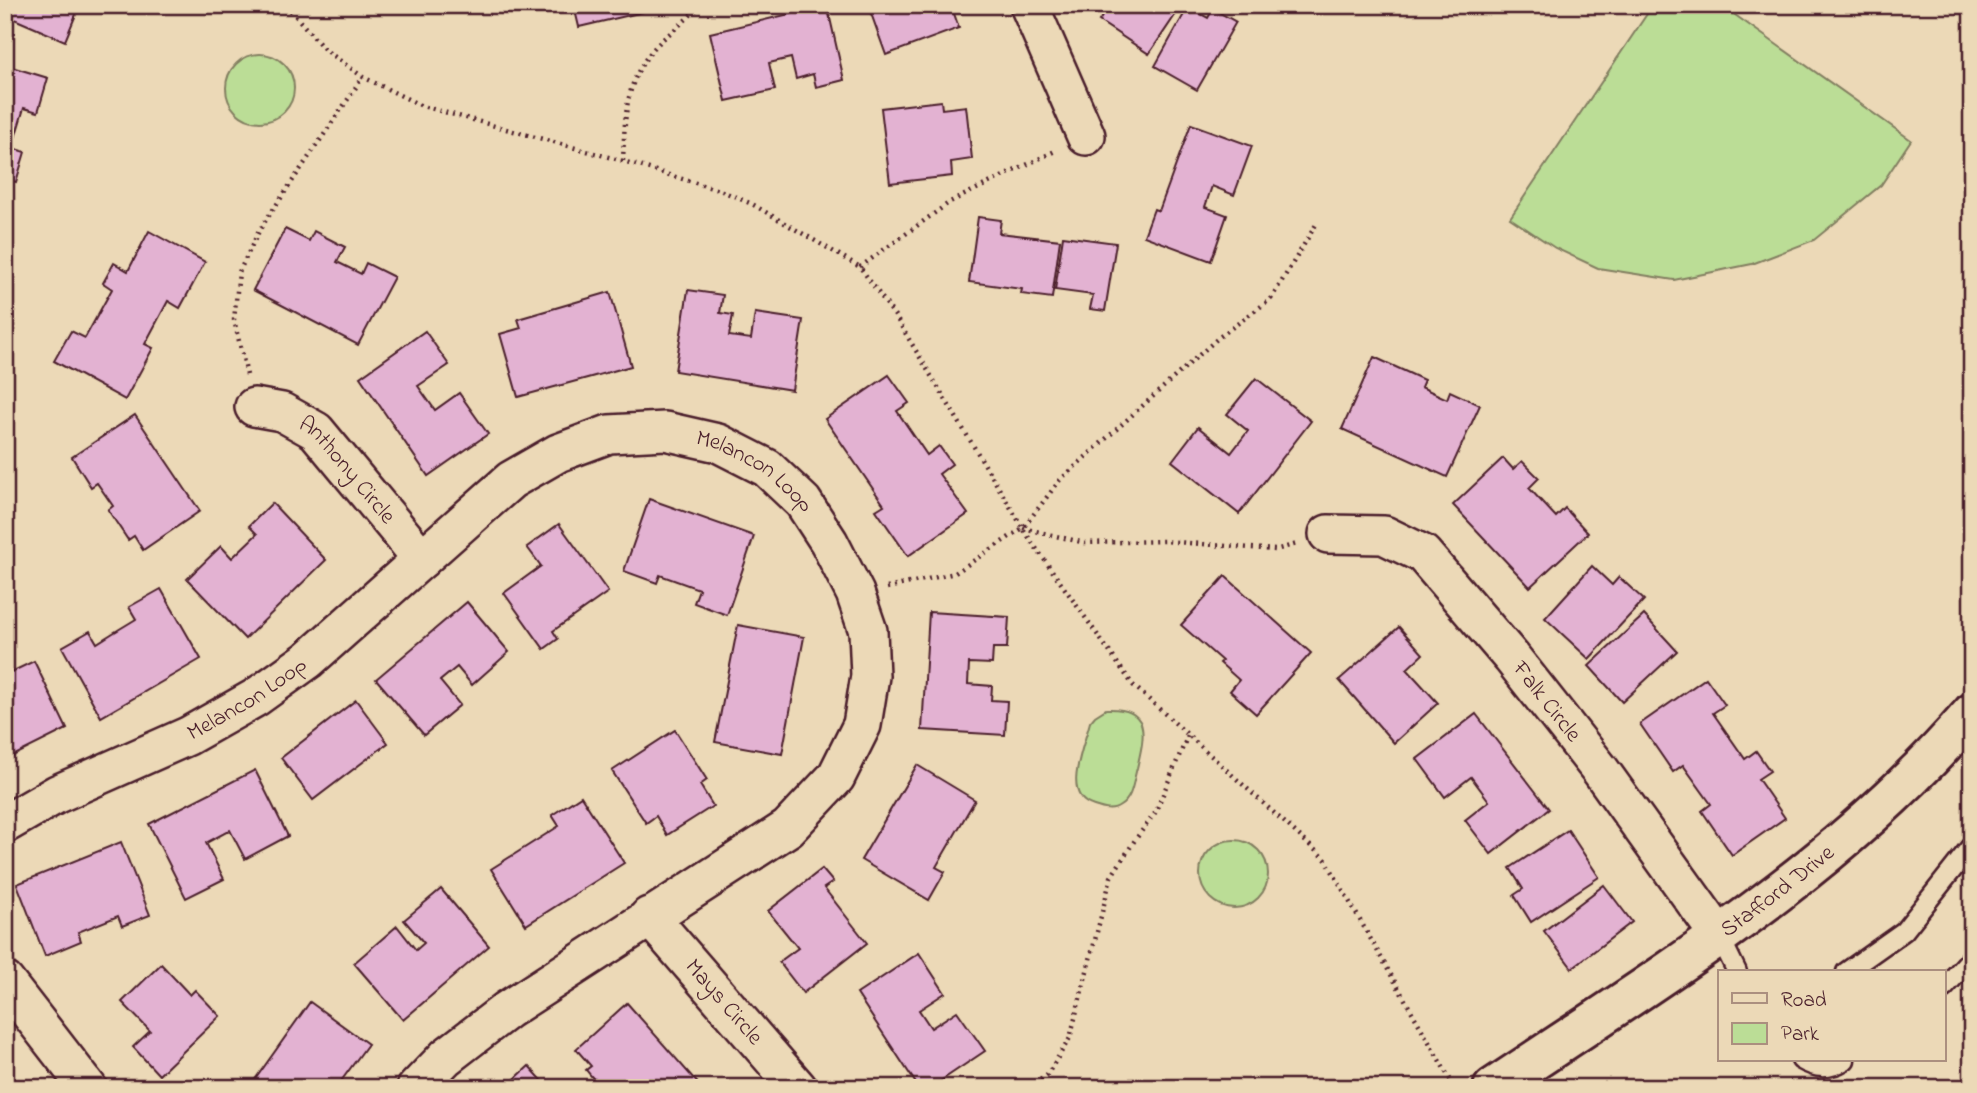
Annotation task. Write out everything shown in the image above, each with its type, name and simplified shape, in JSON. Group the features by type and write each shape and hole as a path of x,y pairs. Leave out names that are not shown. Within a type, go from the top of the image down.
{"street":[{"path":"1029,5 1086,136"},
{"name":"Anthony Circle","path":"254,407 282,412 316,431 422,559"},
{"name":"Melancon Loop","path":"5,824 57,794 188,736 255,698 308,660 511,480 558,453 609,433 665,431 718,443 767,468 803,502 829,542 855,593 868,631 870,676 862,725 836,777 788,828 507,1010 446,1057 416,1088"},
{"name":"Falk Circle","path":"1328,534 1384,535 1423,554 1512,658 1601,771 1720,937"},
{"name":"Stafford Drive","path":"1493,1088 1720,937 1802,875 1885,805 1972,713"},
{"name":"Mays Circle","path":"649,916 798,1088"},
{"path":"5,981 88,1088"}],"lane":[{"path":"1849,970 1904,932 1972,845"},
{"path":"1720,937 1736,970"},
{"path":"1946,986 1972,957"},
{"path":"1804,1062 1814,1068 1835,1066 1841,1062"}],"path":[{"path":"286,5 324,49 362,77 422,106 722,191 752,204 860,267 895,316 1023,528 1133,685 1326,860 1455,1088"},
{"path":"623,161 626,104 639,68 663,39 700,5"},
{"path":"254,407 234,320 239,272 260,229 362,77"},
{"path":"860,267 950,202 1086,136"},
{"path":"855,593 917,583 955,573 1023,528 1060,480 1218,338 1271,299 1317,223"},
{"path":"1023,528 1085,543 1179,542 1275,550 1328,534"},
{"path":"1029,1088 1047,1074 1070,1038 1111,877 1155,813 1188,735"}],"green space":[{"path":"1653,5 1721,5 1911,140 1881,185 1814,240 1752,264 1674,280 1598,268 1555,248 1510,218"},
{"path":"253,54 267,54 279,59 289,69 294,88 289,107 279,117 267,122 253,122 241,117 231,107 226,95 226,81 231,69 241,59"},
{"path":"1106,709 1132,713 1142,726 1143,735 1130,794 1124,803 1111,809 1084,801 1078,793 1076,782 1090,722"},
{"path":"1227,840 1241,840 1253,845 1263,855 1268,874 1263,893 1253,903 1241,908 1227,908 1215,903 1205,893 1200,881 1200,867 1205,855 1215,845"}],"building":[{"path":"5,5 70,5 68,8 77,12 65,41 5,15"},
{"path":"565,5 642,5 643,12 579,27 574,6 565,8"},
{"path":"827,5 844,80 816,87 813,74 796,79 791,58 769,63 775,90 726,101 710,33"},
{"path":"868,5 951,5 959,28 886,55"},
{"path":"1110,5 1182,5 1149,54 1099,21"},
{"path":"1188,7 1208,18 1213,9 1236,22 1197,90 1155,66"},
{"path":"5,65 48,78 38,112 24,108 12,148 25,152 16,182 5,179"},
{"path":"941,101 942,109 966,106 972,159 951,162 952,176 890,183 881,108"},
{"path":"1191,124 1252,146 1234,195 1212,186 1205,207 1227,215 1211,261 1144,236 1154,209 1159,211"},
{"path":"978,217 1001,220 999,233 1060,240 1052,298 1021,294 1022,289 969,282"},
{"path":"285,229 309,241 314,231 345,247 337,262 361,274 366,263 394,277 358,345 253,290"},
{"path":"149,231 205,262 180,308 168,301 145,344 153,348 125,400 54,361 71,331 85,338 112,289 103,283 114,263 128,271"},
{"path":"1063,236 1116,243 1105,311 1090,309 1093,295 1055,290"},
{"path":"688,290 723,295 720,313 733,315 729,336 751,339 755,313 803,320 792,390 675,371"},
{"path":"610,292 631,366 518,397 500,334 521,328 518,319"},
{"path":"425,331 449,365 418,386 435,410 459,393 488,434 428,476 360,377"},
{"path":"1374,357 1424,380 1421,387 1447,399 1450,391 1480,405 1447,477 1342,429"},
{"path":"889,375 909,403 897,411 927,455 939,446 952,464 939,474 968,514 908,556 876,510 884,505 825,419"},
{"path":"1256,378 1311,421 1239,514 1172,461 1198,427 1231,453 1248,431 1227,414"},
{"path":"135,415 200,511 143,550 134,536 128,540 108,510 113,506 97,483 91,487 72,457"},
{"path":"1503,458 1513,469 1522,461 1539,478 1529,488 1556,517 1565,508 1588,533 1530,587 1453,505"},
{"path":"649,499 754,536 727,615 694,603 699,589 660,575 657,583 624,571"},
{"path":"272,503 326,560 245,639 187,579 221,546 232,558 257,534 249,526"},
{"path":"559,524 608,592 553,631 558,639 544,649 504,593 541,566 527,547"},
{"path":"1592,566 1612,585 1619,577 1644,600 1589,659 1545,618"},
{"path":"1225,576 1311,653 1256,714 1230,691 1239,680 1181,625"},
{"path":"161,589 201,659 101,717 62,647 90,631 97,643 136,619 129,607"},
{"path":"467,602 509,652 472,685 457,667 440,681 460,705 424,735 376,679"},
{"path":"929,612 1009,617 1007,648 993,648 992,664 969,663 968,684 992,686 991,700 1007,701 1005,735 922,730"},
{"path":"1644,615 1677,651 1622,702 1589,666"},
{"path":"738,625 804,637 782,754 715,742"},
{"path":"1399,627 1423,654 1407,669 1438,703 1394,743 1339,680"},
{"path":"34,661 67,729 5,760 5,675"},
{"path":"1706,678 1725,705 1713,713 1745,759 1756,751 1770,771 1758,779 1785,818 1732,855 1702,811 1711,804 1683,765 1673,772 1640,724"},
{"path":"356,700 388,743 313,800 281,758"},
{"path":"1476,714 1549,809 1491,854 1465,820 1489,801 1471,777 1445,797 1417,759"},
{"path":"675,730 707,780 700,785 713,806 667,835 656,816 646,823 612,771"},
{"path":"917,765 975,800 936,867 945,872 929,900 861,860"},
{"path":"255,770 288,836 245,859 230,830 206,843 224,879 186,898 149,824"},
{"path":"581,796 624,863 526,925 491,869 559,826 552,815"},
{"path":"1568,830 1599,877 1531,922 1514,895 1523,889 1510,868"},
{"path":"121,842 150,915 122,926 118,916 78,932 81,941 45,956 17,884"},
{"path":"822,869 833,882 824,888 867,943 803,993 779,962 798,948 768,911"},
{"path":"1604,885 1632,922 1572,968 1544,931"},
{"path":"441,889 489,946 403,1020 354,963 397,926 416,950 424,943 404,920"},
{"path":"919,953 945,993 919,1010 931,1028 957,1011 985,1051 930,1088 919,1088 857,994"},
{"path":"161,964 190,995 195,990 220,1016 159,1075 133,1047 150,1031 122,1002"},
{"path":"310,1002 368,1044 336,1088 249,1088"},
{"path":"627,1003 702,1088 601,1088 586,1070 591,1066 576,1049"},
{"path":"529,1066 549,1088 505,1088"}]}
